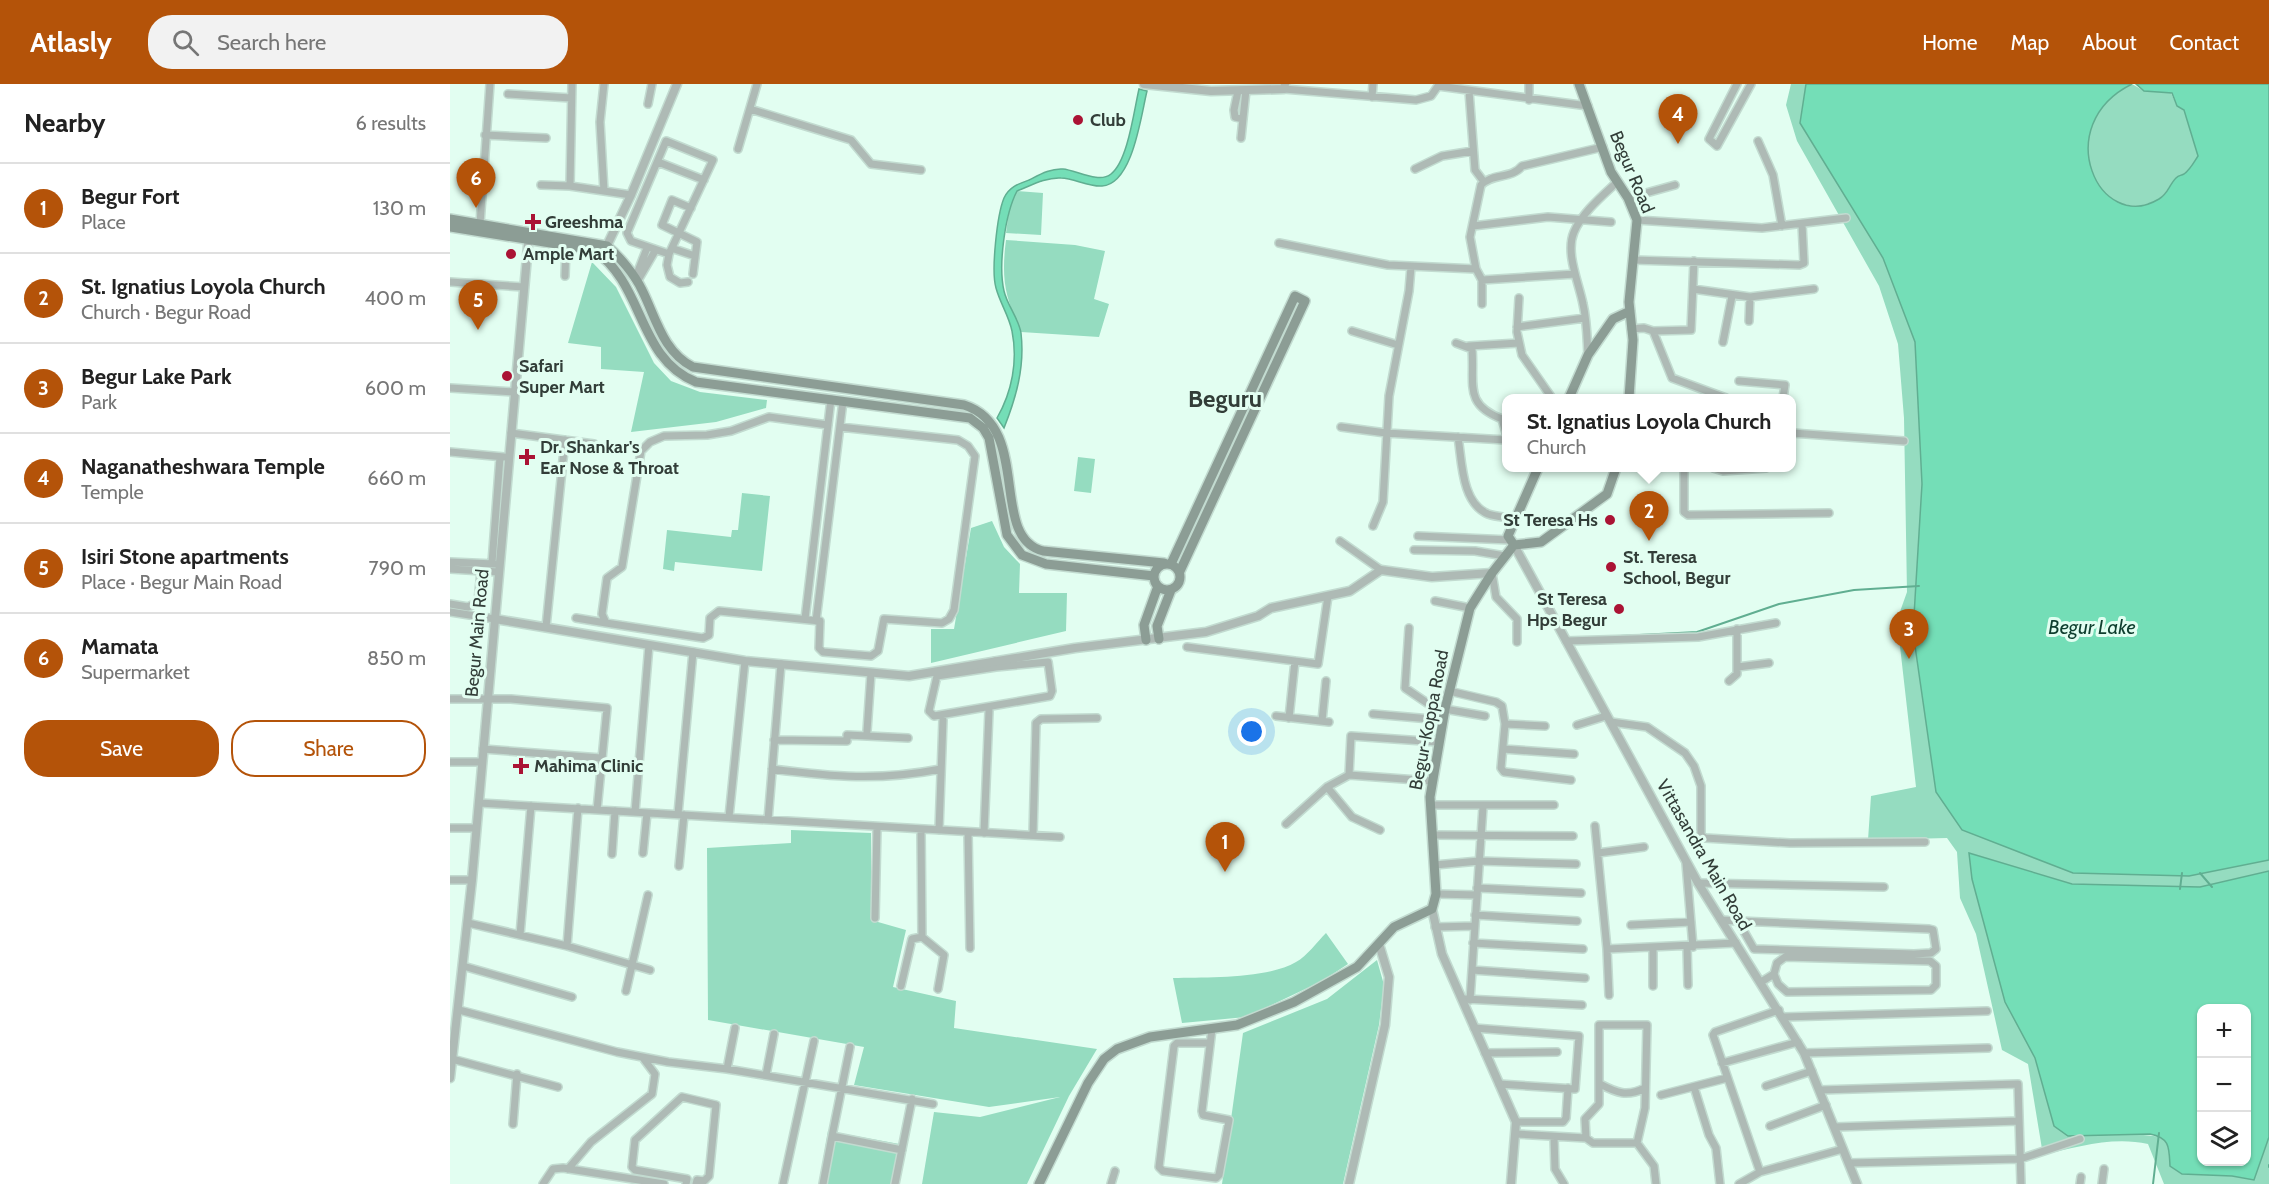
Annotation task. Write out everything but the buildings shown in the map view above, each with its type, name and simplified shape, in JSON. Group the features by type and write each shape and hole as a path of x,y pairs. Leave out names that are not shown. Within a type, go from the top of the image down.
{"main road":[{"name":"Begur Road","path":"1579,84 1616,183 1628,198 1637,220 1630,311 1632,366 1629,394"},
{"path":"450,219 479,228 594,250 602,256 630,290 655,348 669,366 696,382 965,416 980,424 991,444 1005,526 1018,550 1040,563 1154,576"},
{"path":"450,227 479,228"},
{"path":"528,237 607,246 636,280 665,341 682,361 705,371 964,405 987,418 1002,441 1017,522 1025,540 1038,549 1168,563 1180,571"},
{"path":"1146,640 1144,625 1158,586 1154,576 1157,568 1168,563 1295,296 1305,301 1180,571 1180,582 1171,590 1157,626 1159,639"},
{"path":"1571,394 1588,355 1613,319 1630,311"},
{"path":"655,348 665,341"},
{"path":"893,407 894,397"},
{"path":"1536,472 1508,536 1512,543 1540,542 1607,494 1615,472"},
{"path":"1005,526 1017,522"},
{"name":"Begur-Koppa Road","path":"1432,909 1436,894 1430,806 1431,781 1444,709 1470,608 1512,543"},
{"path":"1158,586 1171,590"},
{"path":"1039,1184 1088,1083 1104,1059 1121,1046 1140,1039 1212,1029 1249,1021 1313,993 1357,967 1394,927 1432,909"}],"street":[{"path":"479,228 490,84"},
{"path":"570,186 572,84"},
{"path":"604,84 600,122 604,191"},
{"path":"648,104 652,84"},
{"path":"602,256 631,195 677,84"},
{"path":"738,150 757,84"},
{"path":"1372,97 1373,84"},
{"path":"1528,84 1528,100"},
{"path":"1737,84 1709,139 1717,146 1751,84"},
{"path":"1149,85 1247,89 1284,87 1416,100 1431,96 1438,86 1528,100 1587,106"},
{"path":"1241,138 1243,119 1235,117 1233,110 1247,89"},
{"path":"1469,91 1474,170 1484,182"},
{"path":"508,94 572,98"},
{"path":"750,109 850,140 871,164 921,170"},
{"path":"485,135 546,138"},
{"path":"687,282 670,278 667,264 672,251 681,233 691,208 713,160 666,141 627,233 631,241 651,250 672,251 695,256"},
{"path":"1758,141 1775,181 1782,226"},
{"path":"1484,182 1517,173 1522,166 1603,147"},
{"path":"1415,169 1442,156 1473,152"},
{"path":"658,162 704,180"},
{"path":"1482,304 1482,280 1476,269 1470,242 1484,182"},
{"path":"1588,355 1585,318 1575,274 1572,242 1582,220 1616,183"},
{"path":"1628,198 1675,184"},
{"path":"541,185 570,186 631,195"},
{"path":"691,208 672,200 662,225 697,242 693,274"},
{"path":"1473,226 1548,217 1611,222"},
{"path":"1637,220 1753,228 1846,218"},
{"path":"1633,260 1799,265 1804,263 1802,224"},
{"name":"Begur Main Road","path":"450,1078 472,880 495,619 504,457 511,433 528,237"},
{"path":"1279,243 1356,260 1411,267 1476,269"},
{"path":"565,276 566,246"},
{"path":"636,280 651,250"},
{"path":"1632,329 1691,330 1694,261"},
{"path":"1374,526 1383,502 1389,396 1411,267"},
{"path":"1482,280 1575,274"},
{"path":"450,282 524,287"},
{"path":"1693,290 1750,297 1814,289"},
{"path":"1723,342 1732,296"},
{"path":"1749,321 1750,297"},
{"path":"1519,298 1517,327 1522,356 1549,394"},
{"path":"1517,327 1585,318"},
{"path":"1352,331 1398,345"},
{"path":"1653,331 1672,378 1713,394"},
{"path":"1456,344 1469,346 1519,343"},
{"path":"1469,346 1472,349 1473,361 1473,396 1477,405 1487,413 1502,418"},
{"path":"1738,381 1785,384 1784,394"},
{"path":"450,388 514,392"},
{"path":"805,619 831,399"},
{"path":"816,621 843,401"},
{"path":"606,623 602,614 606,578 622,567 641,451 650,442 664,436 707,435 730,431 769,417 828,425"},
{"path":"576,618 702,638 709,635 710,618 719,611 805,619 820,621 819,648 823,652 871,656 878,651 884,619 942,623 949,619 954,610 975,456 968,446 957,440 840,427"},
{"path":"1341,427 1386,433 1502,440"},
{"path":"511,433 594,444"},
{"path":"1796,433 1904,441"},
{"path":"1458,437 1466,483 1476,505 1487,513 1516,519"},
{"path":"546,627 565,440"},
{"path":"450,452 504,457"},
{"path":"825,459 835,461"},
{"path":"1684,472 1684,512 1688,515 1829,513"},
{"path":"1418,536 1512,543"},
{"path":"1340,541 1381,570 1432,577 1492,573 1496,597 1517,619 1517,642"},
{"name":"Vittasandra Main Road","path":"1512,543 1698,883 1804,1053 1857,1184"},
{"path":"1414,550 1475,551 1505,556"},
{"path":"450,562 497,566"},
{"path":"450,569 481,571 497,566"},
{"path":"450,612 745,661 871,673 909,676 996,664 1048,662 1052,691 1050,696 934,716 929,711 937,676 996,664 1093,645 1206,632 1250,619 1271,608 1350,591 1381,570"},
{"path":"450,604 468,607 478,602 481,571"},
{"path":"1186,647 1318,664 1328,596"},
{"path":"1435,602 1470,608"},
{"path":"1566,641 1690,637 1776,623"},
{"path":"1409,628 1403,686 1433,706 1485,716"},
{"path":"1729,681 1736,676 1738,667 1737,629"},
{"path":"635,812 649,645"},
{"path":"680,866 681,815 693,652"},
{"path":"729,818 745,661"},
{"path":"1289,718 1295,661"},
{"path":"1738,667 1769,663"},
{"path":"768,820 781,664"},
{"path":"867,731 871,673"},
{"path":"1276,716 1326,722 1326,681"},
{"path":"1449,691 1499,704 1505,724 1501,768 1504,772 1571,780"},
{"path":"450,699 511,699 607,708 597,810"},
{"path":"984,833 989,711"},
{"path":"1373,714 1442,720"},
{"path":"1033,835 1036,723 1041,720 1097,718"},
{"path":"1577,726 1608,719 1647,728 1685,753 1699,776 1701,835 1705,838 1790,843 1925,842"},
{"path":"939,830 943,720"},
{"path":"1505,724 1545,726"},
{"path":"774,740 847,741 847,735 908,738"},
{"path":"1349,775 1351,736 1438,742"},
{"path":"1503,748 1574,754"},
{"path":"483,749 601,758"},
{"path":"450,762 482,762"},
{"path":"772,769 842,778 887,778 941,769"},
{"path":"1286,824 1327,788 1349,775 1431,781"},
{"path":"1327,788 1352,818 1380,830"},
{"path":"479,803 1060,837"},
{"path":"1430,806 1554,805"},
{"path":"520,935 531,806"},
{"path":"1465,999 1472,970 1483,807"},
{"path":"567,946 578,808"},
{"path":"612,854 615,811"},
{"path":"643,853 647,813"},
{"path":"1595,826 1607,948 1609,995"},
{"path":"875,918 878,827"},
{"path":"450,828 476,828"},
{"path":"921,830 922,937"},
{"path":"968,833 970,948"},
{"path":"1432,835 1573,836"},
{"path":"1598,853 1644,847"},
{"path":"1435,865 1479,861 1576,864"},
{"path":"1686,862 1691,922 1688,985"},
{"path":"450,880 472,880"},
{"path":"1698,883 1884,887"},
{"path":"1436,894 1477,891 1581,892"},
{"path":"626,991 648,895"},
{"path":"1432,909 1442,954 1465,999 1474,1028 1516,1122 1511,1184"},
{"path":"1475,915 1577,921"},
{"path":"1721,920 1929,928 1933,930 1936,948 1931,953 1914,954 1754,949 1738,921"},
{"path":"1631,924 1691,922"},
{"path":"468,923 567,946 650,970"},
{"path":"1435,927 1474,926"},
{"path":"901,986 912,939 922,937 944,954 938,989"},
{"path":"1473,943 1583,949"},
{"path":"1607,948 1690,947 1736,943"},
{"path":"1349,1184 1385,1025 1389,977 1378,944"},
{"path":"1653,948 1653,986"},
{"path":"1761,982 1774,974 1778,963 1785,957 1930,961 1936,966 1936,985 1931,990 1787,992 1778,984 1774,974"},
{"path":"463,966 572,997"},
{"path":"1472,970 1585,978"},
{"path":"1465,999 1582,1005"},
{"path":"459,1010 643,1058 842,1087 933,1104"},
{"path":"1760,1172 1713,1033 1781,1013 1987,1011"},
{"path":"1586,1138 1585,1119 1599,1104 1599,1025 1647,1025 1645,1108 1637,1143 1654,1166 1656,1184"},
{"path":"727,1069 735,1028"},
{"path":"1474,1028 1579,1036 1575,1089 1499,1084"},
{"path":"1210,1043 1177,1043 1174,1046 1160,1167 1163,1171 1216,1178 1219,1175 1229,1120 1203,1115 1202,1111 1212,1029"},
{"path":"766,1075 774,1034"},
{"path":"783,1184 814,1041"},
{"path":"1722,1063 1798,1042"},
{"path":"823,1184 850,1047"},
{"path":"1804,1053 1988,1048"},
{"path":"1485,1053 1557,1053"},
{"path":"568,1169 591,1142 652,1094 655,1074 643,1058"},
{"path":"452,1059 518,1074 558,1087"},
{"path":"1766,1086 1812,1071"},
{"path":"513,1124 518,1074"},
{"path":"1661,1095 1728,1078"},
{"path":"1600,1084 1616,1093 1630,1095 1645,1088"},
{"path":"1820,1090 2018,1084 2021,1184"},
{"path":"1694,1087 1709,1135 1716,1148 1720,1184"},
{"path":"1516,1122 1563,1122 1566,1118 1568,1088"},
{"path":"682,1097 716,1105 709,1176 704,1181 686,1181 635,1170 632,1167 635,1140 682,1097"},
{"path":"895,1184 912,1099"},
{"path":"1770,1126 1826,1105"},
{"path":"1835,1127 2019,1121"},
{"path":"1516,1134 1586,1138 1593,1143 1637,1143"},
{"path":"832,1136 902,1150"},
{"path":"1554,1137 1555,1169 1564,1184"},
{"path":"1849,1163 2020,1159 2080,1139"},
{"path":"1739,1184 1760,1172 1843,1149"},
{"path":"543,1184 553,1169 568,1169 664,1184"},
{"path":"2102,1184 2104,1169"},
{"path":"1111,1184 1115,1171"}],"shaded area":[{"path":"1791,84 1806,84 1800,123 1883,258 1915,342 1922,484 1913,632 1936,792 1962,830 2189,876 2269,860 2269,871 2200,887 2072,884 1969,853 1972,879 2005,1001 2035,1058 2054,1126 2163,1137 2169,1144 2170,1165 2182,1174 2232,1176 2254,1180 2269,1137 2269,1184 2164,1184 2148,1144 2135,1142 2108,1142 2043,1155 2028,1064 2002,1050 1976,934 1960,898 1957,852 1947,838 1868,840 1871,796 1916,787 1897,620 1907,592 1904,418 1898,344 1879,286 1797,141 1786,105"},
{"path":"2132,84 2144,91 2171,93 2177,106 2184,110 2199,156 2184,174 2176,178 2159,199 2133,206 2114,200 2100,187 2091,168 2088,146 2093,123 2108,102"},
{"path":"1017,191 1043,193 1041,235 1006,233 1010,203"},
{"path":"1006,240 1075,245 1105,251 1094,299 1109,304 1099,337 1021,332 1011,308 1004,277"},
{"path":"592,262 616,287 654,363 671,381 700,392 767,400 766,408 716,422 631,432 644,372 601,369 601,347 568,343"},
{"path":"1078,457 1095,459 1091,493 1074,491"},
{"path":"742,493 770,496 762,571 675,562 674,571 663,569 667,530 731,537 732,530 738,530"},
{"path":"992,521 1004,547 1020,564 1019,593 1067,593 1066,631 931,663 931,629 954,629 971,528"},
{"path":"791,830 871,833 871,920 906,930 893,987 956,1001 954,1028 1097,1049 1069,1096 1027,1184 922,1184 934,1112 980,1117 1060,1097 989,1107 854,1085 864,1047 708,1020 707,848 791,843"},
{"path":"1326,933 1348,964 1322,981 1246,1017 1182,1023 1173,978 1236,976 1284,968 1304,956"},
{"path":"1377,960 1384,985 1379,1025 1343,1184 1222,1184 1243,1033 1327,999"},
{"path":"828,1131 905,1145 897,1184 819,1184"}],"water":[{"name":"Begur Lake","path":"1806,84 2132,84 2107,102 2093,124 2088,148 2092,170 2102,189 2118,202 2137,206 2162,197 2176,178 2188,170 2198,156 2184,110 2177,106 2172,93 2144,91 2136,84 2269,84 2269,860 2189,876 2073,873 1962,830 1936,792 1913,632 1922,484 1915,342 1883,258 1800,123"},
{"path":"1139,89 1147,91 1134,147 1121,174 1113,182 1097,186 1066,178 1055,178 1017,191 1013,201 1002,254 1002,280 1004,291 1020,328 1022,358 1016,394 1004,428 997,418 1010,387 1014,365 1014,342 1011,325 998,294 994,269 999,217 1004,198 1014,186 1045,172 1063,169 1100,178 1111,174 1122,158 1126,147"},
{"path":"1969,853 2072,884 2200,887 2269,871 2269,1137 2254,1180 2232,1176 2182,1174 2170,1166 2165,1141 2150,1134 2068,1136 2054,1126 2035,1058 2005,1002 1972,879"}],"waterway":[{"path":"1601,637 1697,632 1779,604 1854,590 1919,586"},
{"path":"2180,889 2182,873"},
{"path":"2200,873 2212,887"},
{"path":"2153,1184 2159,1133"}],"place":[{"name":"Club","path":"1078,120"},
{"name":"Naganatheshwara Temple","path":"1678,144"},
{"name":"Mamata","path":"476,208"},
{"name":"Greeshma","path":"533,222"},
{"name":"Ample Mart","path":"511,254"},
{"name":"Isiri Stone apartments","path":"478,330"},
{"name":"Safari Super Mart","path":"507,376"},
{"name":"Dr. Shankar's Ear Nose & Throat","path":"527,457"},
{"name":"St Teresa Hs","path":"1610,520"},
{"name":"St. Ignatius Loyola Church","path":"1649,541"},
{"name":"St. Teresa School, Begur","path":"1611,567"},
{"name":"St Teresa Hps Begur","path":"1619,609"},
{"name":"Begur Lake Park","path":"1909,659"},
{"name":"Mahima Clinic","path":"521,766"},
{"name":"Begur Fort","path":"1225,872"}],"district":[{"name":"Beguru","path":"1225,398"}]}
